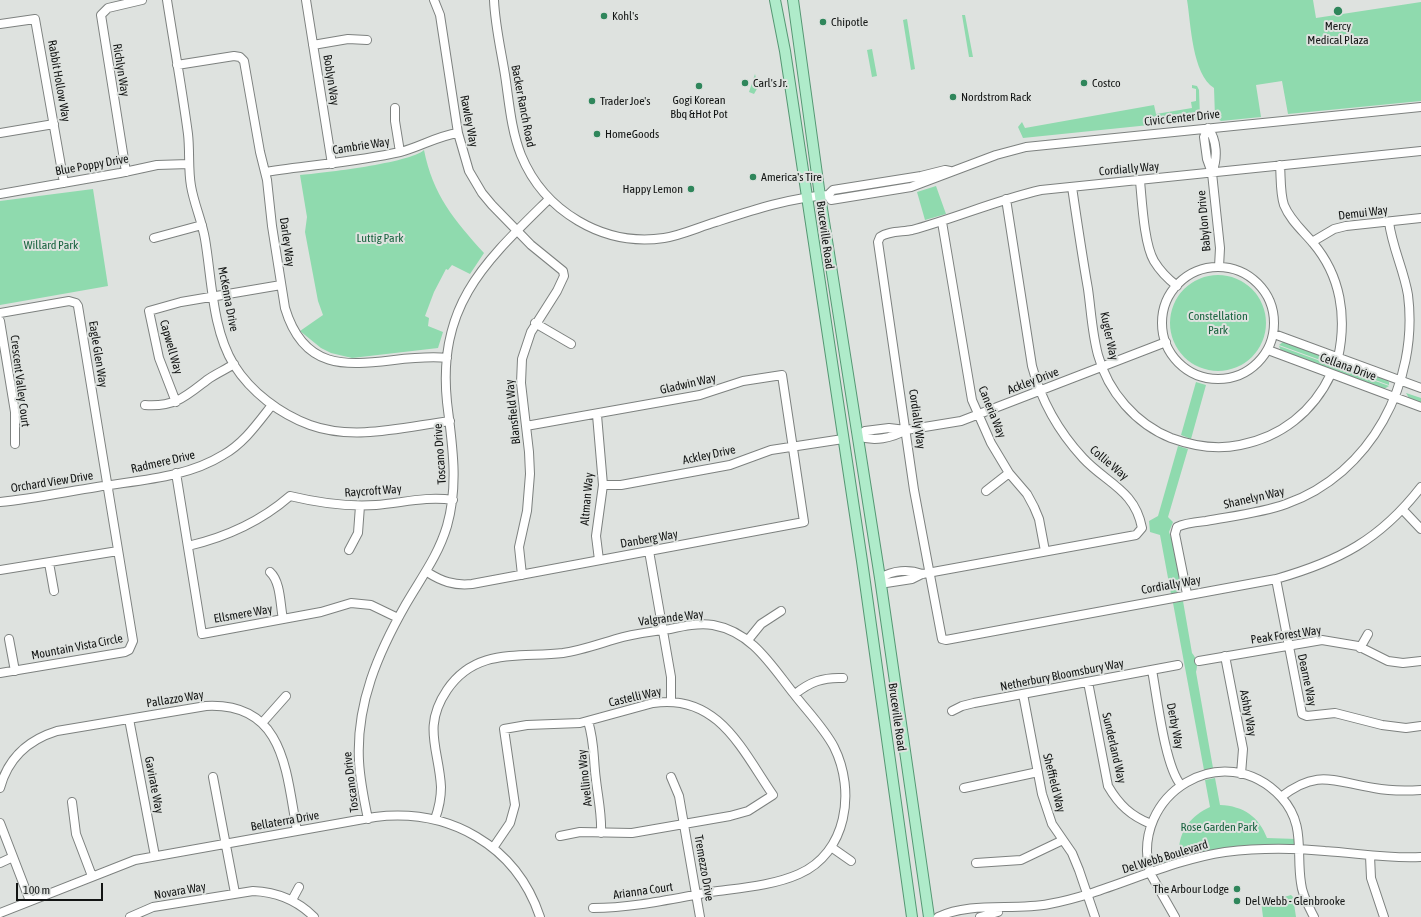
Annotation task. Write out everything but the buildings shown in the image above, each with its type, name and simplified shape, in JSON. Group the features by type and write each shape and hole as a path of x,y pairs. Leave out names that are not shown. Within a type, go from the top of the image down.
{"main road":[{"name":"Bruceville Road","path":"775,0 785,51 843,439 912,917"},
{"path":"782,0 788,35 794,42 799,40"},
{"name":"Bruceville Road","path":"793,0 810,118 824,196 929,917"},
{"name":"Bruceville Road","path":"785,51 790,54 798,64 804,101 810,118"},
{"name":"Bruceville Road","path":"833,376 841,396 847,427 858,436"},
{"name":"Bruceville Road","path":"855,520 863,540 868,572 873,577 880,578"}],"street":[{"name":"Richlyn Way","path":"126,172 101,14 108,8 142,0"},
{"name":"McKenna Drive","path":"167,0 188,135 192,191 202,225 222,335 234,364 253,388 272,405 295,419 310,425 346,432 373,431 450,421"},
{"name":"Boblyn Way","path":"306,0 332,164"},
{"name":"Rawley Way","path":"434,0 440,15 458,133 466,161 476,184 492,205 517,231"},
{"name":"Backer Ranch Road","path":"494,0 495,20 517,144 527,168 549,199 570,216 607,234 638,239 674,236 762,206 806,198"},
{"name":"Rabbit Hollow Way","path":"0,24 35,19 64,183"},
{"path":"313,45 348,39 367,40"},
{"name":"Darley Way","path":"177,65 234,56 240,57 244,60 260,152 266,172 285,308 293,329 308,347 325,358 353,365 422,357 447,358"},
{"name":"Civic Center Drive","path":"806,198 824,196 833,190 921,176 945,170 950,171 996,154 1026,146 1421,106"},
{"path":"396,108 395,121 400,152"},
{"path":"0,133 54,124"},
{"name":"Babylon Drive","path":"1208,128 1213,136 1216,160 1212,173 1220,248 1219,267"},
{"name":"Cambrie Way","path":"266,172 332,164 400,152 414,148 438,137 458,133"},
{"name":"Cordially Way","path":"1421,151 1041,190 1006,199 942,222 908,231 885,234 878,240 926,573 941,636 946,640 1187,594 1276,579 1314,568 1340,557 1367,540 1404,510 1421,487"},
{"name":"Blue Poppy Drive","path":"0,194 126,172 157,165 189,164"},
{"path":"1280,166 1284,206 1332,270 1339,294 1342,326 1338,358"},
{"path":"1140,181 1151,255 1160,270 1177,286"},
{"name":"Kugler Way","path":"1072,187 1097,353 1111,386 1123,402 1147,426 1188,444 1234,447 1259,440 1282,430 1312,404 1324,388 1331,374"},
{"name":"Toscano Drive","path":"368,819 359,760 360,721 367,688 373,669 398,618 426,572 443,538 453,500 455,470 446,392 447,358 452,329 469,288 486,263 549,199"},
{"name":"Collie Way","path":"880,578 887,574 906,571 926,573 1136,534 1142,528 1134,504 1128,495 1084,460 1057,425 1040,392 1032,366 1006,199"},
{"name":"Demui Way","path":"1312,242 1334,229 1421,218"},
{"name":"Caneria Way","path":"942,222 969,389 978,415 991,443 1009,473 1027,494 1034,507 1039,519 1045,551"},
{"name":"Shanelyn Way","path":"1187,594 1175,534 1177,527 1273,508 1314,491 1345,470 1366,448 1381,425 1395,397 1408,339 1408,295 1391,235 1389,222"},
{"path":"154,238 202,225"},
{"name":"Blansfield Way","path":"517,231 531,245 559,268 564,276 557,292 535,324 525,346 521,374 530,474 527,511 519,547 522,575"},
{"path":"1219,267 1242,273 1260,286 1270,302 1273,315 1274,334 1268,350 1258,362 1247,371 1233,376 1213,378 1197,374 1183,366 1175,358 1166,342 1163,328 1164,312 1169,297 1177,286 1185,278 1199,271 1219,267"},
{"name":"Capwell Way","path":"176,402 159,358 149,311 181,302 281,285"},
{"name":"Eagle Glen Way","path":"0,313 69,301 76,303 78,306 108,485"},
{"name":"Crescent Valley Court","path":"0,321 15,412 15,444"},
{"path":"535,324 571,344"},
{"name":"Cellana Drive","path":"1274,334 1421,388"},
{"name":"Ackley Drive","path":"858,436 865,431 889,428 906,430 946,424 978,415 1166,342"},
{"name":"Cellana Drive","path":"1268,350 1421,407"},
{"path":"145,405 156,406 176,402 186,397 214,375 234,364"},
{"name":"Gladwin Way","path":"526,426 597,415 700,395 743,381 782,375 793,447"},
{"name":"Radmere Drive","path":"108,485 176,474 197,468 224,454 248,434 272,405"},
{"name":"Altman Way","path":"597,415 602,485 596,536 599,560"},
{"name":"Ackley Drive","path":"602,485 621,485 730,465 760,453 843,439"},
{"name":"Danberg Way","path":"426,572 446,582 455,584 472,584 804,522 793,447"},
{"path":"986,491 1009,473"},
{"name":"Ellsmere Way","path":"176,474 202,634 321,612 341,605 357,603 377,607 398,618"},
{"name":"Orchard View Drive","path":"0,502 108,485"},
{"name":"Mountain Vista Circle","path":"0,673 129,650 132,646 133,635 108,485"},
{"name":"Raycroft Way","path":"188,546 219,538 242,528 270,512 290,496 322,503 360,506 430,498 453,500"},
{"path":"350,550 358,533 360,506"},
{"path":"1404,510 1421,529"},
{"path":"0,570 118,551"},
{"path":"649,551 671,676 671,701"},
{"path":"49,563 54,591"},
{"path":"270,572 274,575 277,584 283,619"},
{"name":"Dearne Way","path":"1276,579 1302,714 1307,716 1335,713 1382,725 1406,728 1421,726"},
{"path":"748,640 762,624 781,611"},
{"name":"Valgrande Way","path":"435,819 439,807 441,789 434,746 434,722 442,699 459,676 475,664 494,657 572,651 626,636 692,625 712,625 735,632 748,640 764,655 828,736 838,756 841,767 845,810 839,833 831,847 812,867 787,879 696,895"},
{"path":"1360,648 1368,634"},
{"path":"9,640 15,671"},
{"name":"Peak Forest Way","path":"1199,661 1322,640 1339,642 1360,648 1388,660 1403,663 1421,661"},
{"name":"Ashby Way","path":"1225,656 1243,749 1240,774"},
{"name":"Netherbury Bloomsbury Way","path":"952,711 962,706 974,703 1178,665"},
{"name":"Derby Way","path":"1152,670 1168,755 1174,775 1181,785"},
{"path":"795,694 816,681 833,677 843,678"},
{"name":"Sunderland Way","path":"1088,682 1108,786 1116,801 1127,811 1151,824"},
{"name":"Sheffield Way","path":"1023,694 1042,794 1052,824 1063,840 1079,870 1095,917"},
{"path":"262,723 286,696"},
{"name":"Castelli Way","path":"493,848 510,823 515,805 504,729 527,725 573,724 653,703 671,701 694,705 711,714 720,721 773,795 759,805 741,813 684,824 632,833 580,832 560,836"},
{"name":"Pallazzo Way","path":"0,788 6,771 15,758 29,744 39,738 57,731 216,705 242,711 262,723 276,740 281,750 297,831"},
{"name":"Gavirate Way","path":"129,719 155,856"},
{"name":"Avellino Way","path":"588,721 595,750 595,776 601,811 601,833"},
{"path":"964,788 1038,772"},
{"path":"1175,917 1150,873 1147,861 1146,845 1151,824 1166,799 1181,785 1196,778 1217,772 1240,774 1261,782 1281,797 1295,820 1299,834 1301,884 1314,917"},
{"path":"213,777 235,893"},
{"name":"Tremezzo Drive","path":"672,777 679,796 700,917"},
{"path":"1281,797 1294,787 1319,779 1332,779 1393,791 1421,790"},
{"path":"72,802 76,834 92,876"},
{"name":"Bellaterra Drive","path":"0,913 122,864 155,856 297,831 368,819 403,815 435,819 466,830 493,848 505,859 522,880 540,917"},
{"path":"0,823 30,901"},
{"path":"976,863 1021,860 1063,840"},
{"path":"831,847 851,861"},
{"name":"Del Webb Boulevard","path":"938,917 965,909 1015,908 1060,902 1209,855 1226,852 1300,850 1370,856 1421,857"},
{"path":"1370,856 1371,878 1384,917"},
{"path":"0,863 13,858"},
{"path":"299,887 292,900 314,917"},
{"name":"Novara Way","path":"130,917 154,908 235,893 265,892 292,900"},
{"name":"Arianna Court","path":"593,908 625,907 696,895"},
{"name":"Del Webb Boulevard","path":"980,917 1015,908"}],"green space":[{"path":"1187,0 1313,0 1316,18 1421,2 1421,101 1288,114 1282,81 1256,85 1261,117 1221,121 1215,117 1214,88 1201,72 1197,60"},
{"path":"962,15 965,15 973,57 969,57"},
{"path":"907,19 915,69 911,70 903,20"},
{"path":"872,49 877,76 872,77 867,50"},
{"path":"755,74 758,87 754,94 749,92"},
{"path":"1192,85 1197,86 1199,90 1200,117 1198,120 1023,138 1018,127 1022,122 1025,128 1154,105 1156,114 1192,108 1191,102 1196,101 1196,89 1192,88"},
{"name":"Luttig Park","path":"424,150 428,166 439,194 454,218 484,253 470,274 452,265 448,270 446,269 434,292 425,316 429,318 428,326 443,332 438,348 352,358 331,353 321,348 300,331 323,315 318,301 305,232 307,217 300,175 346,170 385,163 416,155"},
{"path":"936,186 946,214 925,220 917,192"},
{"name":"Willard Park","path":"93,189 108,286 0,305 0,201"},
{"name":"Constellation Park","path":"1218,275 1236,278 1252,289 1263,305 1266,323 1263,341 1252,357 1236,368 1218,371 1200,368 1184,357 1173,341 1170,323 1173,305 1184,289 1200,278"},
{"path":"1283,342 1385,379 1389,382 1389,385 1279,345"},
{"path":"1279,346 1389,386 1384,389 1281,351"},
{"path":"1196,382 1206,385 1191,439 1181,435"},
{"path":"1406,393 1421,398 1421,403 1409,398"},
{"path":"1178,446 1188,449 1168,517 1173,522 1169,532 1173,543 1181,586 1179,592 1171,594 1160,535 1150,532 1149,521 1158,516"},
{"path":"1183,601 1192,653 1197,662 1196,672 1213,768 1204,770 1173,603"},
{"name":"Rose Garden Park","path":"1215,778 1220,805 1243,810 1250,814 1260,824 1267,838 1297,839 1296,845 1230,847 1206,851 1154,867 1150,861 1179,852 1181,837 1187,825 1197,815 1210,807 1205,780"},
{"path":"1291,895 1293,897 1296,917 1263,917 1261,901 1263,899 1277,899"}],"place":[{"name":"Mercy Medical Plaza","path":"1338,11"},
{"name":"Kohl's","path":"604,16"},
{"name":"Chipotle","path":"823,22"},
{"name":"Carl's Jr.","path":"745,83"},
{"name":"Costco","path":"1084,83"},
{"name":"Gogi Korean Bbq &Hot Pot","path":"699,86"},
{"name":"Nordstrom Rack","path":"953,97"},
{"name":"Trader Joe's","path":"592,101"},
{"name":"HomeGoods","path":"597,134"},
{"name":"America's Tire","path":"753,177"},
{"name":"Happy Lemon","path":"691,189"},
{"name":"The Arbour Lodge","path":"1237,889"},
{"name":"Del Webb - Glenbrooke","path":"1237,901"}]}
